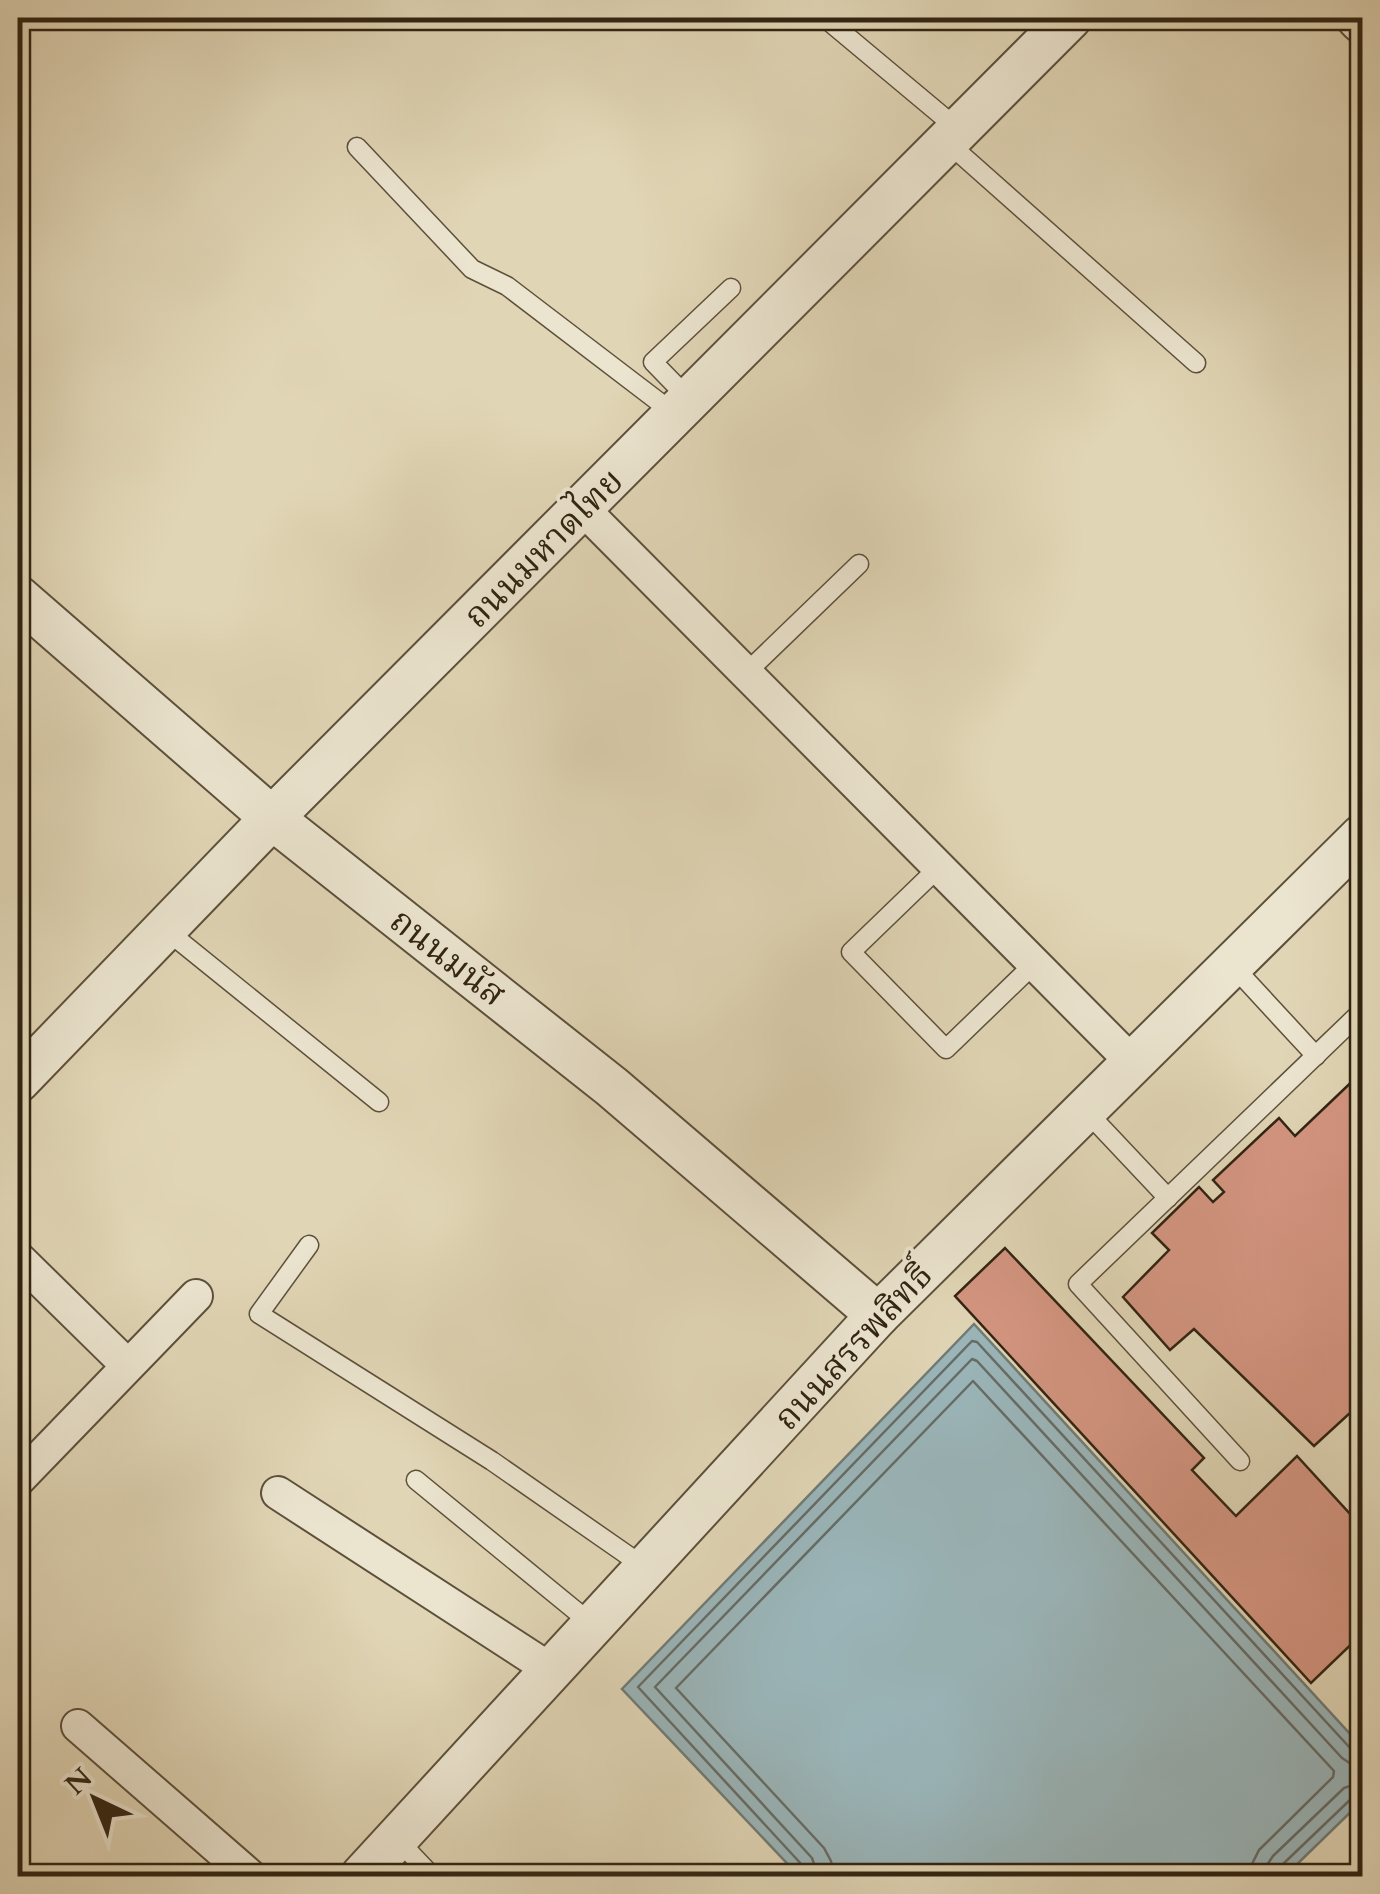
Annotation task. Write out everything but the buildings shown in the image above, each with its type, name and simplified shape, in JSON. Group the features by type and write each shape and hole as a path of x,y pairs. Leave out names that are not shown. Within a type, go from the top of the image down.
{"street":[{"name":"ถนนมหาดไทย","path":"18,1082 272,818 1070,18"},
{"path":"582,510 1133,1064"},
{"name":"ถนนมนัส","path":"18,598 272,818 612,1087 878,1316"},
{"name":"ถนนสรรพสิทธิ์","path":"362,1876 878,1316 1362,836"},
{"path":"18,1258 127,1365"},
{"path":"18,1480 196,1296"},
{"path":"278,1493 552,1670"},
{"path":"78,1726 250,1876"}],"lane":[{"path":"825,18 1196,363"},
{"path":"357,147 472,269 507,286 683,408"},
{"path":"683,408 653,362 731,288"},
{"path":"745,674 859,564"},
{"path":"938,868 851,952 946,1049 1034,964"},
{"path":"166,930 380,1102"},
{"path":"1232,965 1316,1056"},
{"path":"1240,1461 1078,1284 1362,1012"},
{"path":"1085,1110 1168,1198"},
{"path":"309,1245 259,1314 492,1460 646,1568"},
{"path":"416,1480 594,1625"},
{"path":"396,1839 432,1876"}],"water":[{"path":"974,1324 1362,1747 1362,1801 1285,1876 799,1876 622,1689"}]}
